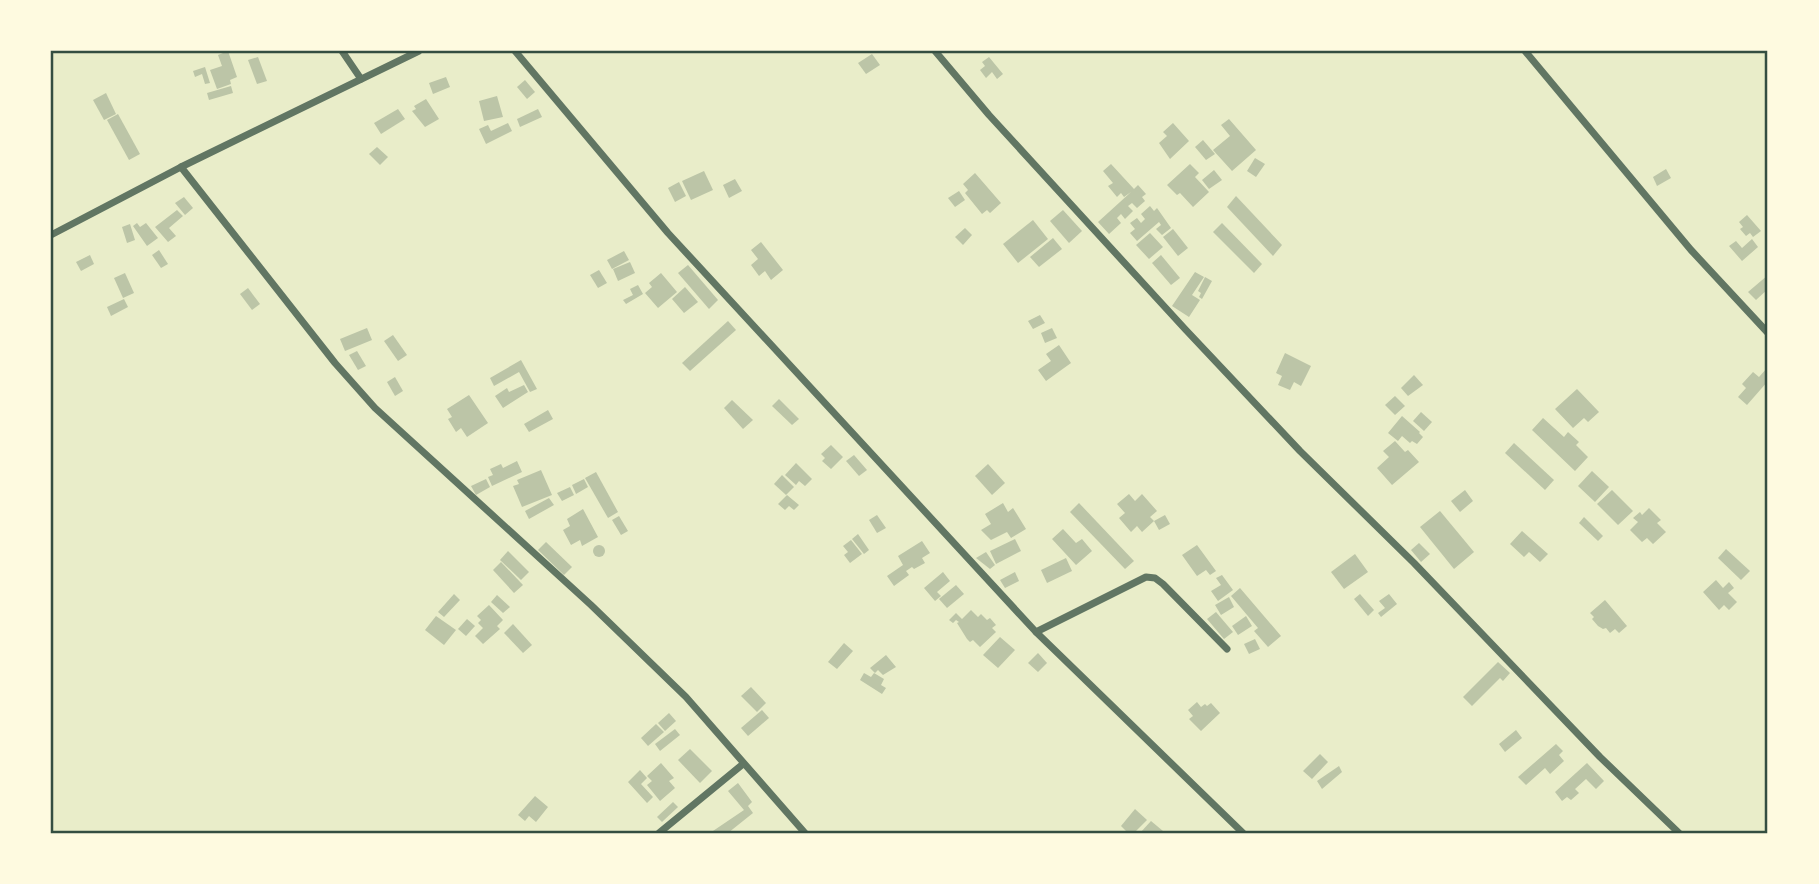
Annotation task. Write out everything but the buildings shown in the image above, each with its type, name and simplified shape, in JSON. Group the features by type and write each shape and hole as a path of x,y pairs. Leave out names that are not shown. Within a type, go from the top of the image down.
{"street":[{"path":"342,51 361,79"},
{"path":"51,235 181,167 419,51"},
{"path":"515,51 668,233 1036,632 1243,833"},
{"path":"935,51 989,115 1185,330 1300,451 1413,563 1600,757 1679,833"},
{"path":"1525,51 1691,250 1768,333"},
{"path":"181,167 318,342 374,408 591,605 687,697 805,833"},
{"path":"1036,632 1146,577 1155,578 1163,584 1227,649"},
{"path":"659,833 743,764"}]}
